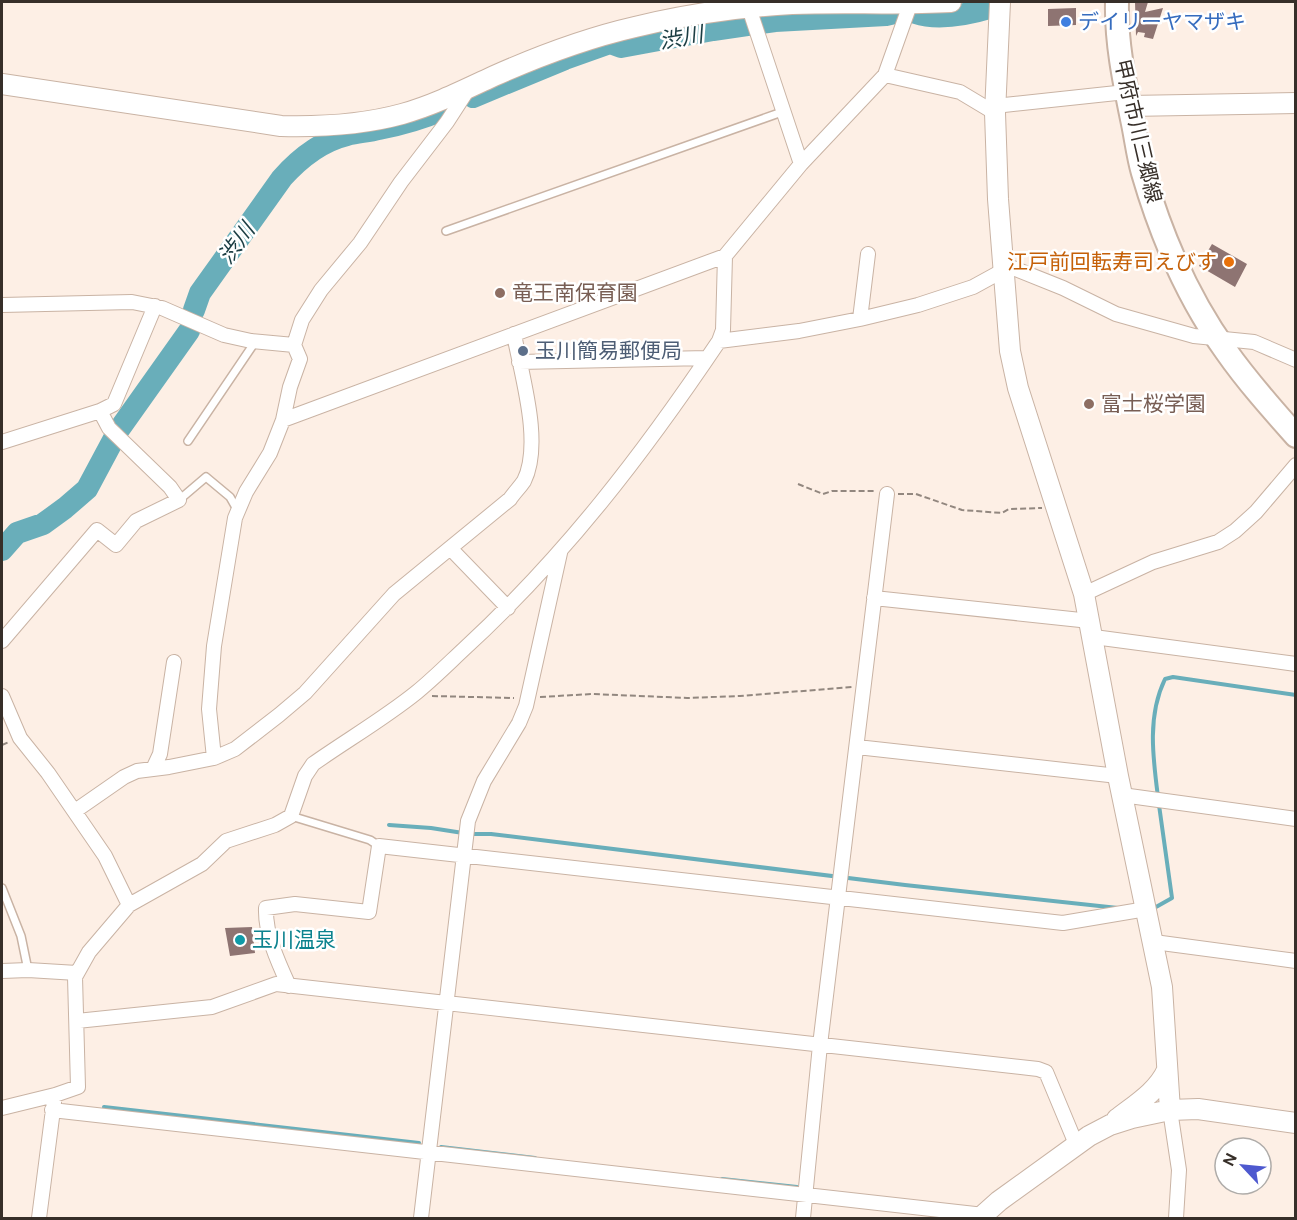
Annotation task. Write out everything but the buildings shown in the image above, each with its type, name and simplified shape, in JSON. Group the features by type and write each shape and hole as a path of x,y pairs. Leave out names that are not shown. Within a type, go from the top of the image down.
{"main road":[{"name":"甲府市川三郷線","path":"1117,2 1117,30 1128,99 1143,172 1164,234 1202,314 1218,339 1251,385 1296,436"}],"street":[{"path":"2,84 281,126 318,127 362,123 400,115 432,105 533,60 613,33 719,10 750,11 793,4 951,2"},
{"path":"1000,2 995,109 1010,351 1018,388 1084,594 1120,785 1154,942 1162,987 1170,1110 1179,1170 1176,1218"},
{"path":"284,420 724,256 801,164 885,75 910,3"},
{"path":"750,11 801,164"},
{"path":"885,75 960,92 995,109 1128,99 1296,103"},
{"path":"214,758 209,709 214,646 235,518 246,492 270,453 284,420 290,387 300,359 294,345 303,320 321,290 360,243 469,88"},
{"path":"860,319 868,254"},
{"path":"2,1107 55,1095 78,1087 75,977 89,952 129,905 202,864 226,842 275,825 291,816 305,776 313,764 417,692 508,608 561,551 617,485 719,341 723,330 724,256"},
{"path":"719,341 799,331 860,319 973,287 1004,270 1013,268 1063,288 1116,314 1194,336 1254,342 1296,360"},
{"path":"2,305 132,302 155,306 206,329 255,342 294,345"},
{"path":"2,442 100,411 114,404 155,306"},
{"path":"75,811 124,777 137,771 214,758 235,749 304,693 394,594 510,499 524,480 532,439 514,334"},
{"path":"519,362 707,358"},
{"path":"2,641 97,530 116,545 136,521 179,500 170,487 109,429 100,411"},
{"path":"1084,594 1153,562 1218,542 1235,531 1256,512 1296,465"},
{"path":"803,1218 820,1045 887,494"},
{"path":"450,548 508,608"},
{"path":"421,1218 468,820 484,781 519,723 527,698 561,551"},
{"path":"874,598 1092,629 1296,664"},
{"path":"153,769 160,754 174,662"},
{"path":"2,696 20,738 75,811 105,856 129,905"},
{"path":"857,747 1120,785 1296,819"},
{"path":"289,986 278,961 266,919 266,908 295,904 369,912 379,846 1063,924 1146,909"},
{"path":"1154,942 1296,961"},
{"path":"2,971 77,973"},
{"path":"77,1021 212,1007 276,984 1038,1069 1046,1072 1076,1144"},
{"path":"52,1110 807,1194 982,1216 1076,1144 1110,1125 1149,1093 1164,1078 1167,1070"},
{"path":"39,1218 55,1095"},
{"path":"1110,1125 1170,1110 1198,1109 1296,1123"}],"lane":[{"path":"446,231 782,112"},
{"path":"188,441 255,342"},
{"path":"179,500 206,477 230,497 238,511"},
{"path":"291,816 370,840 379,846"},
{"path":"2,888 21,936 28,970"}],"path":[{"path":"798,484 823,494 832,491 877,491 887,494 916,494 962,510 1002,513 1009,510 1056,508"},
{"path":"417,692 425,696 527,698 591,694 687,698 864,686"}],"waterway":[{"name":"渋川","path":"916,13 944,16 965,14 993,7"},
{"name":"渋川","path":"473,97 610,43 621,47 775,21 886,15 899,12"},
{"name":"渋川","path":"194,310 200,293 282,178 303,158 320,146 338,138 404,123 445,109"},
{"name":"渋川","path":"2,550 17,533 43,524 87,489 118,431 189,331"},
{"path":"1158,797 1153,737 1159,693 1165,679 1173,677 1296,695"},
{"path":"1156,907 1172,898 1159,805"},
{"path":"389,825 463,833"},
{"path":"470,834 491,834 905,885 1118,908"},
{"path":"104,1107 419,1143"},
{"path":"441,1147 535,1158"},
{"path":"722,1179 797,1187"}],"place":[{"name":"デイリーヤマザキ","path":"1066,22"},
{"name":"江戸前回転寿司えびす","path":"1229,262"},
{"name":"竜王南保育園","path":"500,293"},
{"name":"玉川簡易郵便局","path":"523,351"},
{"name":"富士桜学園","path":"1089,404"},
{"name":"玉川温泉","path":"240,940"}]}
